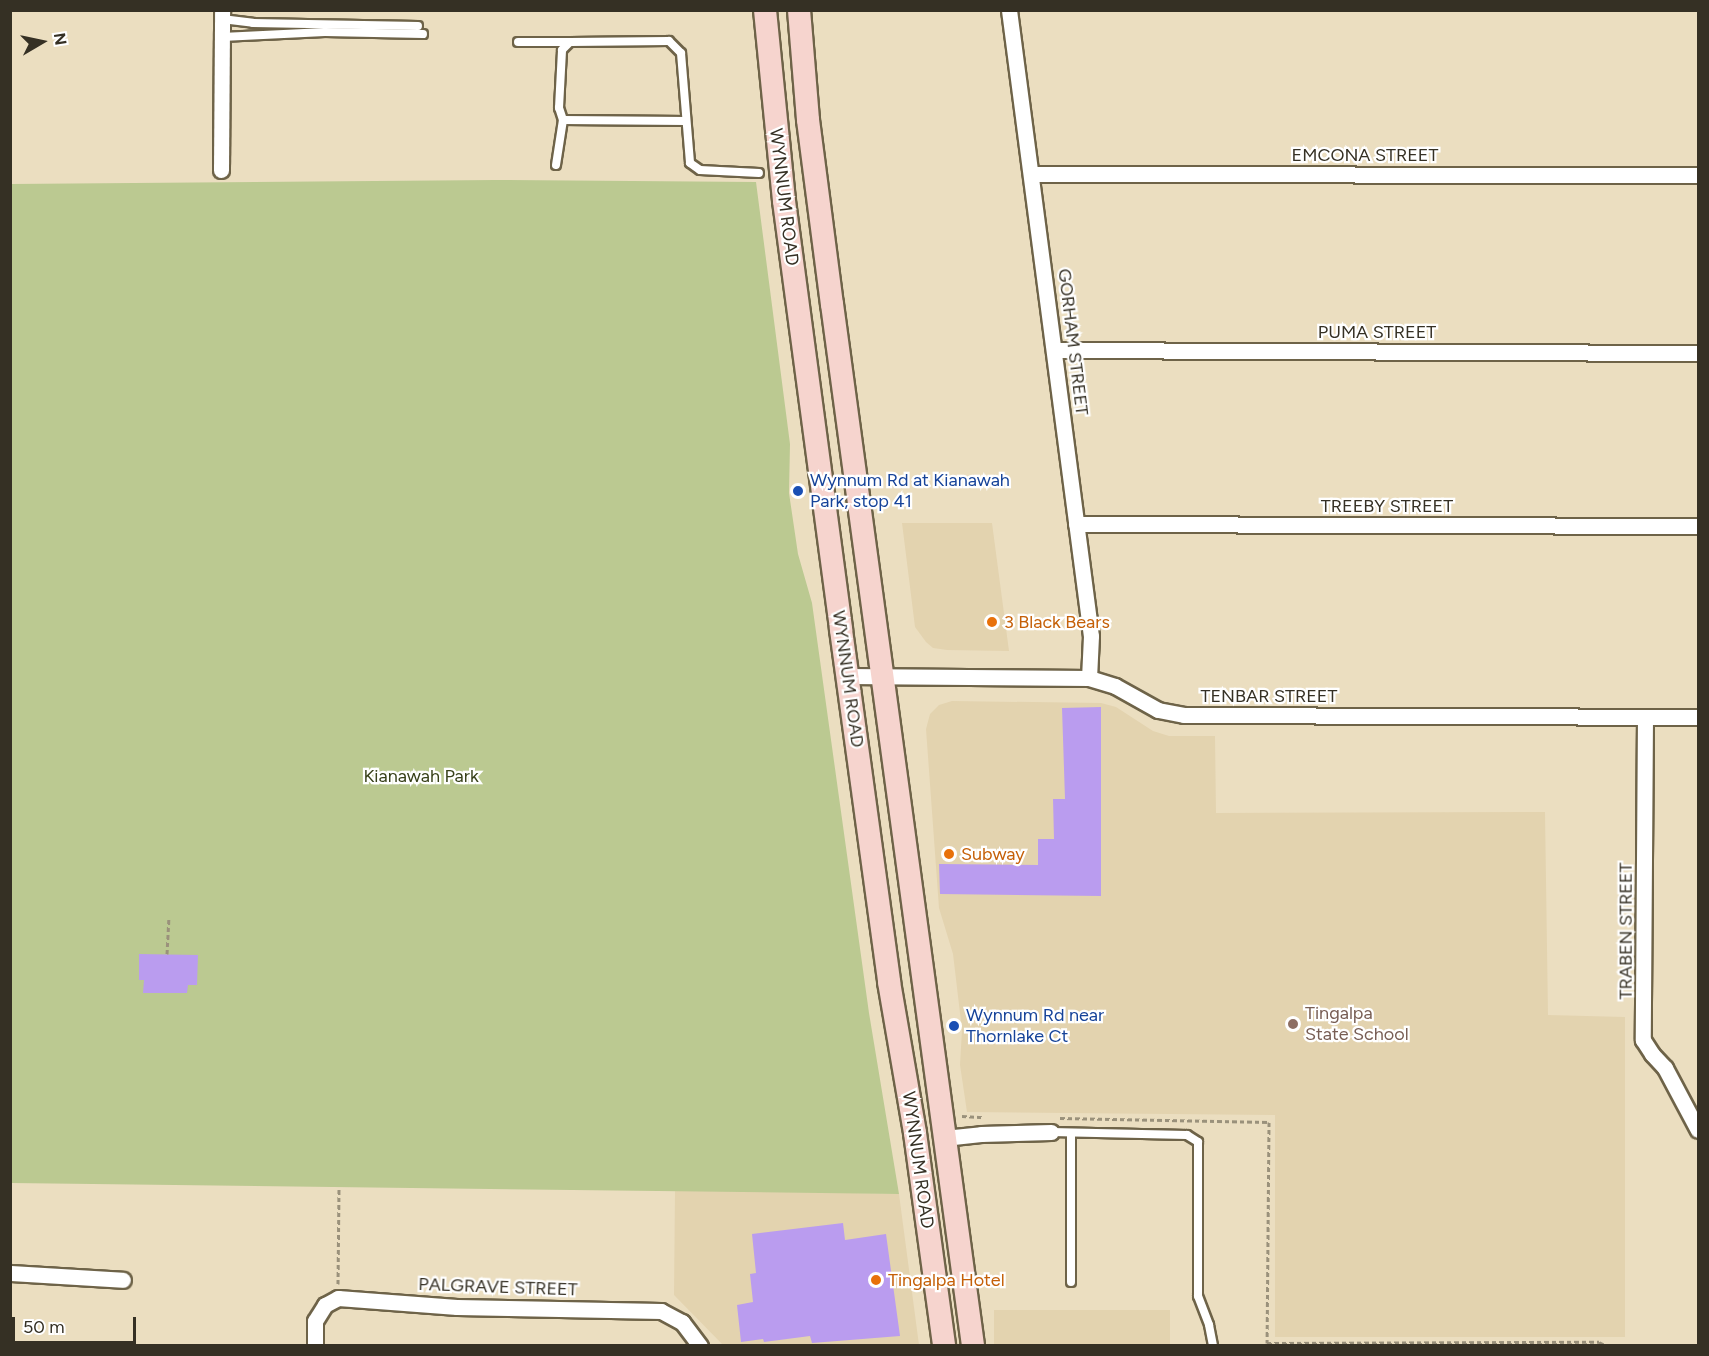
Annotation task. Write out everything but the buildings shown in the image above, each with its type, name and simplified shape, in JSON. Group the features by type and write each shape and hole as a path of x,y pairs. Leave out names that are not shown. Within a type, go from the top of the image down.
{"main road":[{"name":"WYNNUM ROAD","path":"799,10 808,120 832,304 973,1341"},
{"name":"WYNNUM ROAD","path":"768,14 776,138 889,982 915,1133 944,1346"},
{"path":"802,333 818,330 832,304"}],"street":[{"name":"GORHAM STREET","path":"1009,10 1091,636 1089,678"},
{"path":"221,170 222,15"},
{"name":"EMCONA STREET","path":"1031,174 1698,175"},
{"name":"PUMA STREET","path":"1055,350 1698,353"},
{"name":"TREEBY STREET","path":"1076,524 1698,526"},
{"name":"TENBAR STREET","path":"848,676 1089,678 1115,686 1158,710 1184,715 1698,717"},
{"name":"TRABEN STREET","path":"1645,717 1644,1040 1652,1054 1665,1068 1698,1130"},
{"path":"944,1138 1054,1125"},
{"path":"10,1273 123,1280"},
{"path":"315,1346 315,1321 325,1305 338,1298"},
{"name":"PALGRAVE STREET","path":"338,1298 457,1307 661,1311 682,1322 700,1346"}],"lane":[{"path":"222,15 253,23 418,26"},
{"path":"222,37 325,32 423,34"},
{"path":"518,42 669,41 681,53 690,163 700,170 759,173"},
{"path":"556,165 563,120 559,108 562,50 570,42"},
{"path":"563,120 686,121"},
{"path":"1054,1125 1071,1133 1187,1135 1198,1142 1197,1296 1209,1324 1213,1346"},
{"path":"1071,1133 1071,1282"}],"path":[{"path":"167,954 169,917"},
{"path":"962,1116 986,1117"},
{"path":"1054,1125 1269,1122 1267,1343 1599,1342 1607,1346"},
{"path":"338,1298 339,1187"}],"shaded area":[{"path":"902,523 992,523 1009,651 947,650 933,648 926,642 915,627"},
{"name":"Tingalpa State School","path":"952,701 1101,703 1116,707 1153,731 1169,736 1215,736 1216,813 1545,812 1548,1015 1625,1017 1625,1337 1275,1337 1275,1115 967,1112 960,1065 962,1030 953,954 939,908 926,729 930,714 939,705"},
{"path":"675,1189 899,1194 919,1345 723,1345 674,1295"},
{"path":"994,1310 1170,1310 1170,1345 994,1345"}],"green space":[{"name":"Kianawah Park","path":"495,180 756,182 790,444 789,493 798,554 812,603 869,1013 899,1194 11,1183 11,184"}],"place":[{"name":"Wynnum Rd at Kianawah Park, stop 41","path":"798,491"},
{"name":"3 Black Bears","path":"992,622"},
{"name":"Subway","path":"949,854"},
{"name":"Tingalpa State School","path":"1293,1024"},
{"name":"Wynnum Rd near Thornlake Ct","path":"954,1026"},
{"name":"Tingalpa Hotel","path":"876,1280"}]}
